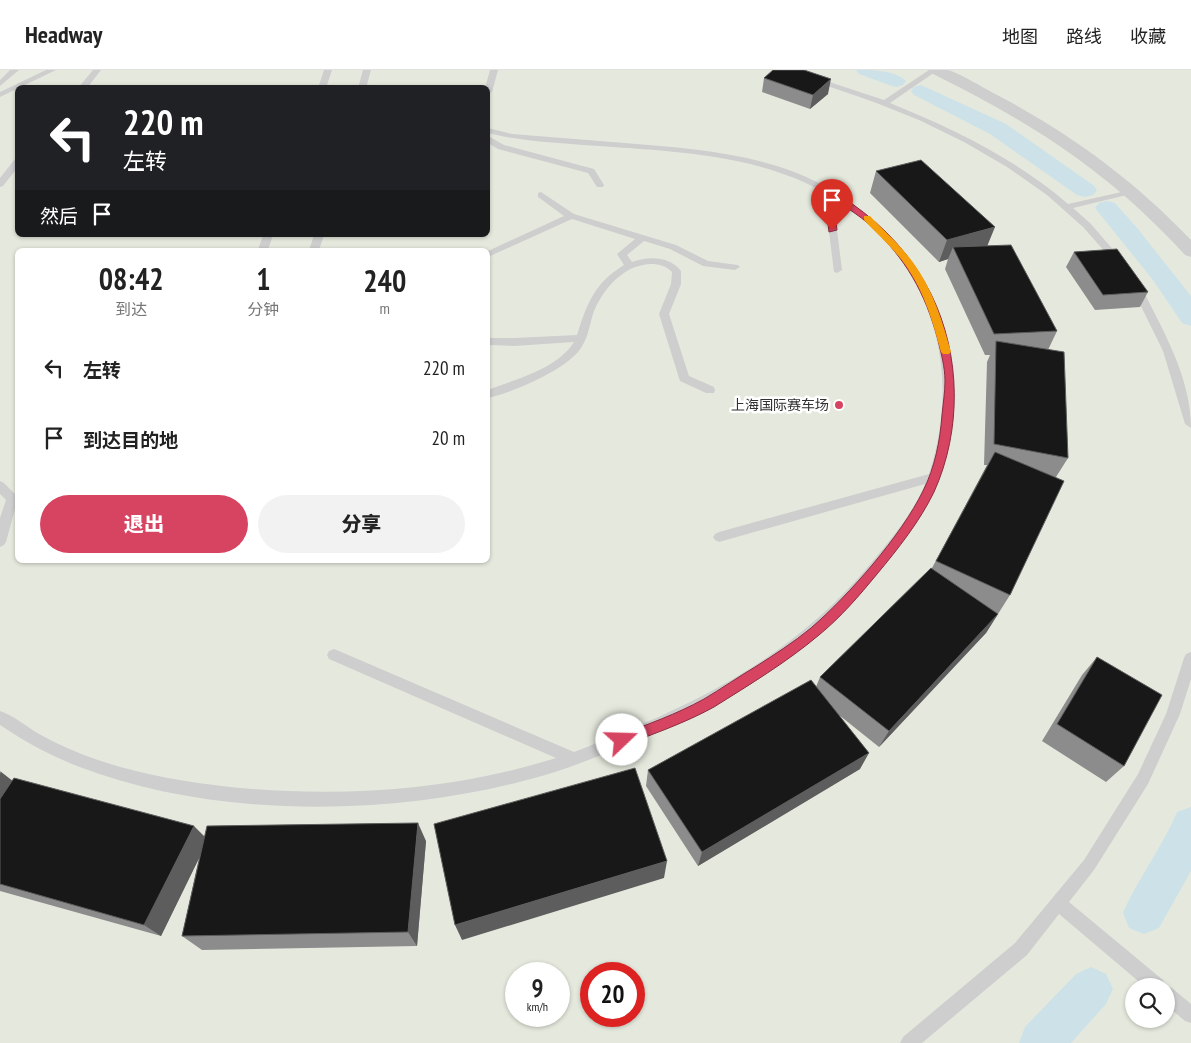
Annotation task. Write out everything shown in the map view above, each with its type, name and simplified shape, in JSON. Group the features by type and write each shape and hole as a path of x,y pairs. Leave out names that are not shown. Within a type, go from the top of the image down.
{"street":[{"path":"935,70 986,94 1044,126 1132,191 1191,251"}],"lane":[{"path":"0,84 15,70"},
{"path":"21,85 52,70"},
{"path":"84,85 97,70"},
{"path":"323,85 328,70"},
{"path":"363,85 367,70"},
{"path":"490,85 494,70"},
{"path":"785,70 883,104 938,126 989,152 1040,185 1066,207 1107,247 1127,273 1168,351 1191,424"},
{"path":"883,104 935,70"},
{"path":"0,95 15,88"},
{"path":"0,717 54,749 107,770 176,787 236,795 311,799 390,797 519,775 573,759 664,724 708,703 782,656 814,632 845,604 881,561 911,520 928,492 946,435 950,381 948,359 934,309 909,264 871,222 828,191 778,169 737,158 674,150 490,134"},
{"path":"490,136 501,147 591,172 600,185"},
{"path":"0,184 15,165"},
{"path":"828,191 837,270"},
{"path":"1066,207 1132,191"},
{"path":"541,194 571,216 673,247 706,264 735,267"},
{"path":"490,253 571,216"},
{"path":"629,266 622,254 642,238"},
{"path":"490,393 530,378 554,365 573,351 582,338 589,311 596,296 613,276 629,266 647,261 665,263 676,271 678,280 664,314 684,378 710,390"},
{"path":"490,341 514,342 582,338"},
{"path":"1178,380 1191,381"},
{"path":"720,537 934,477"},
{"path":"0,486 15,502 3,527 0,542"},
{"path":"334,655 573,759"},
{"path":"909,1043 1021,949 1089,865 1143,779 1173,714 1191,658"},
{"path":"1058,903 1147,978"},
{"path":"1175,1001 1191,1014"}],"shaded area":[{"name":"上海国际赛车场","path":"0,70 1191,70 1191,1043 0,1043"}],"building":[{"path":"773,70 804,70 831,79 813,95 764,78"},
{"path":"921,160 995,227 947,240 876,171"},
{"path":"1011,245 1057,331 994,334 953,247"},
{"path":"1117,249 1148,292 1103,295 1074,252"},
{"path":"996,341 1064,352 1068,458 994,444"},
{"path":"995,452 1064,481 1010,595 936,561"},
{"path":"931,568 998,614 889,731 820,677"},
{"path":"1097,657 1162,695 1124,766 1057,724"},
{"path":"811,680 869,753 702,852 648,770"},
{"path":"635,768 667,861 455,925 434,824"},
{"path":"14,778 194,826 144,925 0,884 0,799"},
{"path":"418,823 408,932 182,936 207,826"}],"waterway":[{"path":"866,70 896,81"},
{"path":"921,91 998,129 1085,190"},
{"path":"1107,208 1152,261 1191,317"},
{"path":"1144,913 1183,846 1191,826"},
{"path":"1041,1043 1091,989"}],"slow traffic":[{"path":"867,218 905,258 922,285 934,309 946,352"}],"place":[{"name":"上海国际赛车场","path":"839,405"}],"route":[{"path":"622,740 664,724 708,703 782,656 814,632 845,604 881,561 911,520 928,492 946,435 950,381 948,359 934,309 905,258 889,240 851,205 828,191 832,230"}]}
